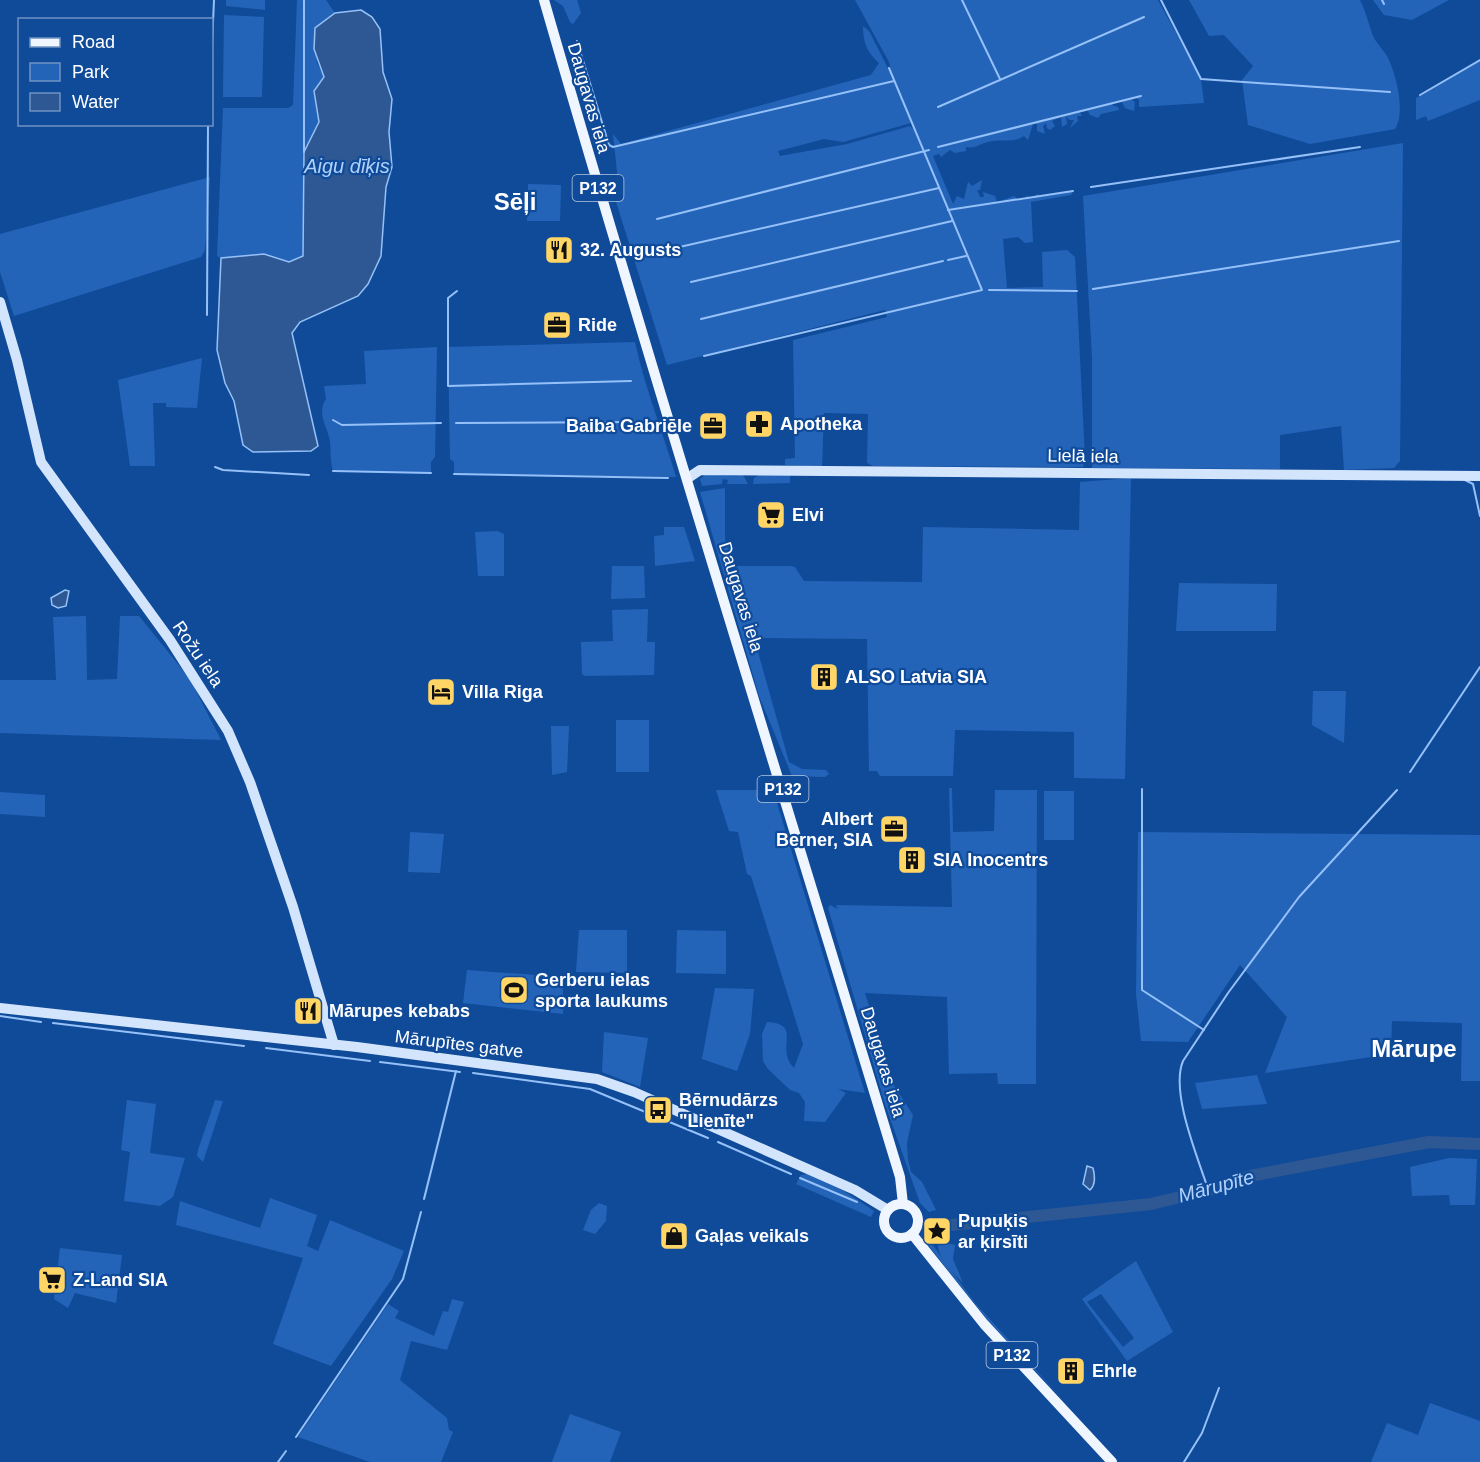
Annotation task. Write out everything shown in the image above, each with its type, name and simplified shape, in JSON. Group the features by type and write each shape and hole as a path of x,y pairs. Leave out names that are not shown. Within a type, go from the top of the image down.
{"main road":[{"name":"Daugavas iela","path":"544,0 630,298 688,478 900,1177 903,1204 913,1209 918,1218 912,1234"},
{"path":"903,1204 893,1205 888,1210 884,1223 888,1232 897,1237 912,1234"},
{"name":"P132","path":"912,1234 984,1324 1112,1462"}],"street":[{"name":"Rožu iela","path":"0,302 17,360 41,462 177,650 228,731 250,782 293,907 334,1045"},
{"name":"Lielā iela","path":"688,478 700,470 1480,476"},
{"name":"Mārupītes gatve","path":"0,1008 334,1045 597,1079 634,1092 855,1190 888,1210"}],"green space":[{"path":"226,0 265,0 265,10 226,6"},
{"path":"297,0 326,0 335,13 315,28 317,63 324,77 314,92 319,123 304,152 303,256 289,262 264,254 221,258 217,256 223,108 288,108 293,105"},
{"path":"554,0 577,0 581,13 573,24 563,6"},
{"path":"855,0 1158,0 1201,79 1204,103 1139,107 1139,100 1136,98 1132,100 1135,102 1134,111 1125,108 1122,102 1116,102 1112,105 1118,107 1119,110 1101,114 1098,118 1090,115 1088,111 1080,112 1082,116 1077,116 1078,121 1070,128 1074,120 1069,120 1066,116 1067,124 1062,127 1061,117 1052,121 1055,126 1050,130 1046,123 1043,126 1045,134 1037,131 1037,124 1033,124 1028,140 1024,136 1016,140 993,141 975,147 966,147 966,151 955,153 950,150 941,157 939,154 933,156 953,204 957,196 964,199 968,182 972,186 982,180 980,190 977,190 980,197 984,197 983,192 995,196 997,202 1014,196 1018,200 1026,199 1027,195 1030,198 1038,194 1040,197 1073,191 1071,195 1031,202 1033,242 1025,243 1018,237 1003,239 1007,288 1043,287 1042,252 1067,250 1075,257 1085,459 1083,467 873,466 867,463 868,414 824,413 822,467 785,465 785,459 795,458 793,340 887,317 885,310 667,365 613,192 619,191 613,134 621,144 871,75 879,63 866,47 863,26 869,31 892,76 889,62","holes":["911,123 913,129 910,126 847,144 780,156 778,151 824,139 843,142"]},
{"path":"1189,0 1360,0 1373,36 1387,56 1394,72 1400,103 1400,113 1395,129 1310,144 1248,125 1242,80 1253,66 1224,35 1209,36"},
{"path":"1373,0 1449,0 1412,20 1384,15"},
{"path":"224,15 264,17 262,97 223,97"},
{"path":"1480,60 1480,100 1428,121 1426,116 1416,120 1416,98"},
{"path":"1403,143 1400,461 1394,468 1344,470 1341,426 1280,435 1280,469 1092,468 1092,358 1083,196"},
{"path":"210,177 205,250 201,257 14,316 0,272 0,234"},
{"path":"528,184 561,185 560,221 527,221"},
{"path":"635,342 676,477 454,474 454,462 450,459 448,347"},
{"path":"437,347 435,457 431,462 431,473 333,471 330,442 322,415 326,399 324,386 366,384 364,351"},
{"path":"202,358 197,408 166,407 166,403 153,403 155,466 130,466 118,380"},
{"path":"705,475 743,475 748,484 727,484 728,480 723,479 722,484 702,486 700,479"},
{"path":"759,475 790,475 790,483 753,484 754,478"},
{"path":"1131,478 1125,779 1074,778 1074,732 955,730 953,776 880,776 877,771 869,771 867,639 754,638 789,762 802,769 826,770 829,774 825,777 792,776 759,696 700,492 725,488 725,541 729,545 729,566 795,567 804,581 922,582 923,527 1079,530 1080,482"},
{"path":"664,527 684,527 695,561 655,566 654,536 664,535"},
{"path":"497,531 504,534 504,576 478,576 475,532"},
{"path":"612,566 644,566 645,598 611,599"},
{"path":"1179,583 1277,584 1276,631 1176,631"},
{"path":"648,609 647,642 655,642 654,675 585,676 582,674 581,642 613,641 612,610"},
{"path":"86,616 87,680 117,679 120,616 139,616 190,679 221,740 0,733 0,680 56,680 53,617"},
{"path":"1313,691 1346,691 1344,743 1312,725"},
{"path":"616,720 649,720 649,772 616,772"},
{"path":"551,726 569,726 567,772 552,775"},
{"path":"949,788 952,788 953,832 994,831 995,790 1037,790 1036,1084 998,1084 997,1073 949,1074 947,997 865,993 893,1084 913,1115 907,1143 908,1160 911,1172 922,1182 936,1210 929,1212 920,1203 885,1104 828,908 830,905 838,909 836,905 952,907"},
{"path":"716,790 773,790 865,1093 838,1089 846,1093 825,1122 804,1121 805,1102 799,1093 790,1090 763,1061 762,1034 767,1022 784,1027 787,1032 787,1053 794,1068 803,1044 751,876 747,874 738,832 729,831"},
{"path":"1044,791 1074,791 1074,840 1044,840"},
{"path":"0,792 45,795 45,817 0,814"},
{"path":"410,832 444,834 440,873 408,872"},
{"path":"1138,832 1480,835 1480,1081 1461,1081 1462,1023 1392,1021 1391,1054 1265,1073 1287,1017 1240,965 1188,1042 1141,1041 1136,994"},
{"path":"579,930 627,930 627,973 576,972"},
{"path":"677,930 726,931 726,974 676,973"},
{"name":"Gerberu ielas sporta laukums","path":"467,970 563,977 563,1014 463,1003"},
{"path":"715,988 754,989 750,1034 737,1071 702,1059"},
{"path":"604,1032 648,1038 640,1087 602,1072"},
{"path":"1257,1075 1267,1104 1202,1109 1195,1083"},
{"path":"127,1100 156,1104 150,1153 185,1158 173,1197 160,1206 124,1201 130,1152 121,1150"},
{"path":"215,1100 223,1101 203,1162 197,1156 198,1150"},
{"path":"1449,1158 1477,1159 1475,1205 1450,1205 1449,1195 1412,1196 1410,1167"},
{"path":"807,1174 841,1189 874,1211 871,1217 796,1184 801,1175"},
{"path":"270,1198 317,1215 307,1246 318,1251 330,1220 404,1251 392,1279 331,1366 273,1344 303,1258 176,1225 180,1201 260,1228"},
{"path":"599,1203 607,1206 606,1221 595,1234 583,1230 591,1210"},
{"path":"941,1235 943,1242 955,1245 953,1259 963,1283 948,1267 940,1254 938,1241"},
{"path":"924,1240 929,1240 975,1303 1065,1402 987,1319"},
{"path":"60,1248 122,1255 116,1303 75,1293 68,1308 54,1299"},
{"path":"1136,1261 1173,1332 1127,1361 1082,1299","holes":["1101,1294 1134,1338 1123,1347 1087,1302"]},
{"path":"452,1299 464,1302 447,1350 411,1341 400,1380 447,1418 449,1430 453,1432 441,1462 370,1462 298,1437 388,1304 399,1311 395,1318 434,1336 443,1311 448,1312"},
{"path":"1430,1403 1480,1421 1480,1462 1371,1462 1387,1423 1418,1435"},
{"path":"570,1414 621,1432 610,1462 552,1462"}],"water":[{"name":"Aigu dīķis","path":"361,10 372,17 380,29 383,72 392,99 389,132 392,167 386,187 381,256 368,284 358,296 300,322 292,333 318,446 311,451 253,452 243,445 234,401 225,383 217,350 221,258 264,254 289,262 303,256 304,152 319,122 314,91 324,77 314,49 315,28 335,13"},
{"path":"65,590 69,591 66,606 58,608 52,605 51,598"},
{"path":"1087,1166 1093,1168 1094,1174 1094,1183 1090,1190 1083,1184"}],"waterway":[{"path":"213,23 214,0"},
{"path":"304,0 304,152"},
{"path":"962,0 1000,79"},
{"path":"1161,0 1201,79 1390,92"},
{"path":"1382,0 1384,4"},
{"path":"938,107 1144,17"},
{"path":"577,41 609,145 613,147 894,81"},
{"path":"1420,95 1480,60"},
{"path":"704,356 982,290 889,68"},
{"path":"938,147 1141,96"},
{"path":"207,315 208,126"},
{"path":"1091,187 1360,147"},
{"path":"657,219 929,150"},
{"path":"662,251 939,188"},
{"path":"948,210 1073,191"},
{"path":"691,282 952,221"},
{"path":"1093,289 1399,241"},
{"path":"948,260 966,256"},
{"path":"701,319 943,261"},
{"path":"989,290 1077,291"},
{"path":"457,291 448,298 448,386 631,381"},
{"path":"333,420 342,425 441,423"},
{"path":"456,423 641,422"},
{"path":"215,467 223,470 309,475"},
{"path":"333,471 431,473"},
{"path":"454,474 668,478"},
{"path":"1465,480 1473,484 1480,516"},
{"path":"1410,772 1480,667"},
{"path":"1142,789 1142,990 1204,1030"},
{"path":"1208,1189 1192,1143 1183,1107 1180,1090 1183,1061 1228,993 1299,897 1397,790"},
{"path":"0,1016 41,1022"},
{"path":"53,1023 244,1046"},
{"path":"266,1048 370,1061"},
{"path":"380,1062 460,1072"},
{"path":"424,1199 456,1071"},
{"path":"473,1073 590,1089 708,1138"},
{"path":"718,1142 791,1174"},
{"name":"Mārupīte","path":"951,1225 1151,1204 1218,1188 1250,1176 1429,1142 1480,1144"},
{"path":"800,1178 857,1202"},
{"path":"296,1437 403,1279 421,1212"},
{"path":"1184,1462 1202,1433 1219,1388"},
{"path":"278,1462 286,1451"}],"place":[{"name":"32. Augusts","path":"559,250"},
{"name":"Ride","path":"557,325"},
{"name":"Apotheka","path":"759,424"},
{"name":"Baiba Gabriēle","path":"713,426"},
{"name":"Elvi","path":"771,515"},
{"name":"ALSO Latvia SIA","path":"824,677"},
{"name":"Villa Riga","path":"441,692"},
{"name":"Albert Berner, SIA","path":"894,829"},
{"name":"SIA Inocentrs","path":"912,860"},
{"name":"Gerberu ielas sporta laukums","path":"514,990"},
{"name":"Mārupes kebabs","path":"308,1011"},
{"name":"Bērnudārzs \"Lienīte\"","path":"658,1110"},
{"name":"Pupuķis ar ķirsīti","path":"937,1231"},
{"name":"Gaļas veikals","path":"674,1236"},
{"name":"Z-Land SIA","path":"52,1280"},
{"name":"Ehrle","path":"1071,1371"}],"district":[{"name":"Sēļi","path":"515,202"},
{"name":"Mārupe","path":"1414,1049"}]}
